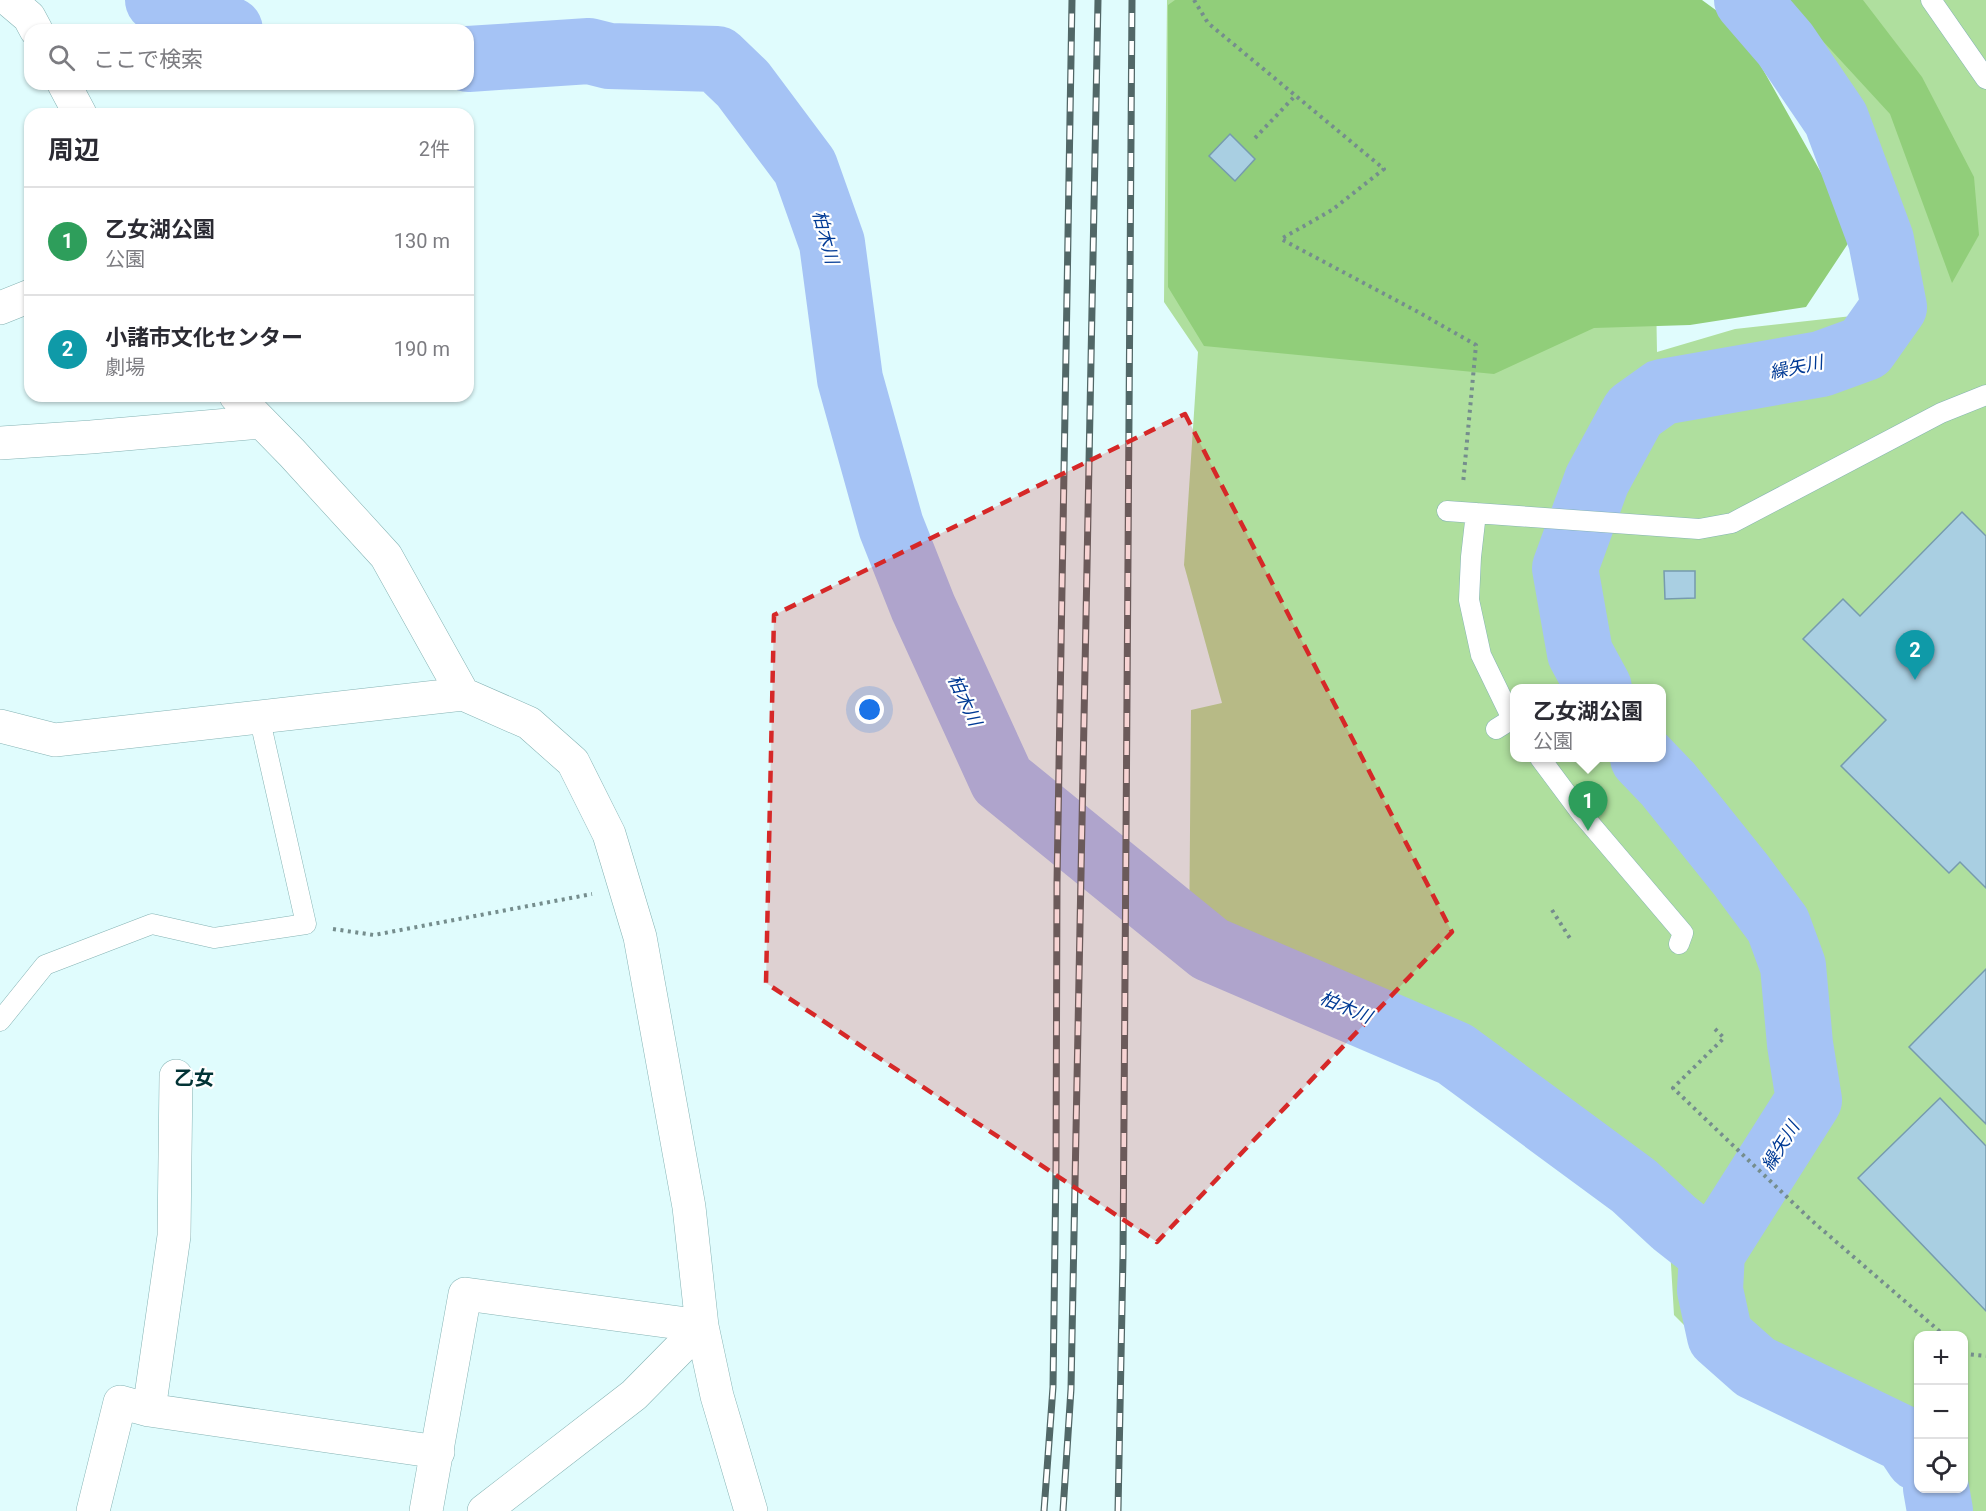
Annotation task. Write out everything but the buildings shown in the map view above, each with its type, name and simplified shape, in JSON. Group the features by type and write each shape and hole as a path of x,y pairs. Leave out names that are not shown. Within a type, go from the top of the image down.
{"street":[{"path":"9,0 32,24"},
{"path":"67,90 77,108"},
{"path":"0,308 24,298"},
{"path":"242,402 386,556 463,694"},
{"path":"0,443 261,422"},
{"path":"0,726 55,740 463,694 529,723 573,762 609,834 639,937 689,1207 702,1326 717,1396 751,1511"},
{"path":"149,1410 174,1236 176,1076"},
{"path":"426,1511 465,1294 702,1326"},
{"path":"484,1511 634,1395 702,1326"},
{"path":"93,1511 120,1402 149,1410 438,1452"}],"lane":[{"path":"1931,0 1986,78"},
{"path":"1448,511 1699,529 1732,523 1941,413 1986,395"},
{"path":"1476,513 1469,600 1480,655 1507,724"},
{"path":"0,1021 45,965 152,924 214,938 306,924 259,716"},
{"path":"1543,762 1581,813 1683,933 1679,944"}],"path":[{"path":"1194,0 1208,23 1384,169 1332,210 1281,239 1476,345 1464,459"},
{"path":"1255,138 1295,96"},
{"path":"306,924 374,935 625,888"},
{"path":"1552,910 1571,940"},
{"path":"1715,1029 1724,1038 1674,1088 1811,1220 1940,1331"},
{"path":"1968,1354 1986,1356"}],"highlighted area":[{"path":"1185,414 1452,932 1157,1242 766,983 774,615"}],"green space":[{"path":"1167,0 1581,0 1651,13 1657,352 1735,329 1861,315 1873,291 1865,229 1826,141 1756,35 1724,0 1986,0 1986,1511 1915,1511 1909,1484 1821,1413 1733,1374 1674,1315 1670,1248 1604,1199 1460,1083 1367,1030 1189,952 1191,710 1222,703 1184,565 1198,352 1164,302"},
{"path":"1175,0 1702,0 1739,27 1855,233 1806,307 1690,325 1594,328 1494,374 1204,346 1168,287 1168,5"},
{"path":"1785,0 1863,0 1922,77 1974,177 1979,235 1952,283 1890,114"}],"waterway":[{"name":"柏木川","path":"158,0 191,17 212,24"},
{"name":"繰矢川","path":"1597,684 1580,653 1565,568 1597,480 1634,412 1662,392 1821,364 1865,348 1894,307 1881,240 1836,119 1785,44 1747,0"},
{"name":"柏木川","path":"474,59 589,51 609,56 717,59 743,84 805,167 832,243 850,379 891,526 923,607 1002,780 1210,949 1455,1054 1634,1186 1674,1223 1712,1253"},
{"name":"繰矢川","path":"1647,762 1668,784 1778,925 1793,966 1800,1044 1809,1100 1712,1253 1710,1290 1720,1336 1755,1367 1906,1440 1914,1452"},
{"name":"繰矢川","path":"1937,1493 1940,1511"}],"railway":[{"path":"1044,1511 1053,1387 1057,883 1072,0"},
{"path":"1063,1511 1071,1389 1098,0"},
{"path":"1118,1511 1123,1256 1132,0"}],"place":[{"name":"小諸市文化センター","path":"1915,680"},
{"name":"乙女湖公園","path":"1588,831"}],"district":[{"name":"乙女","path":"194,1078"}]}
